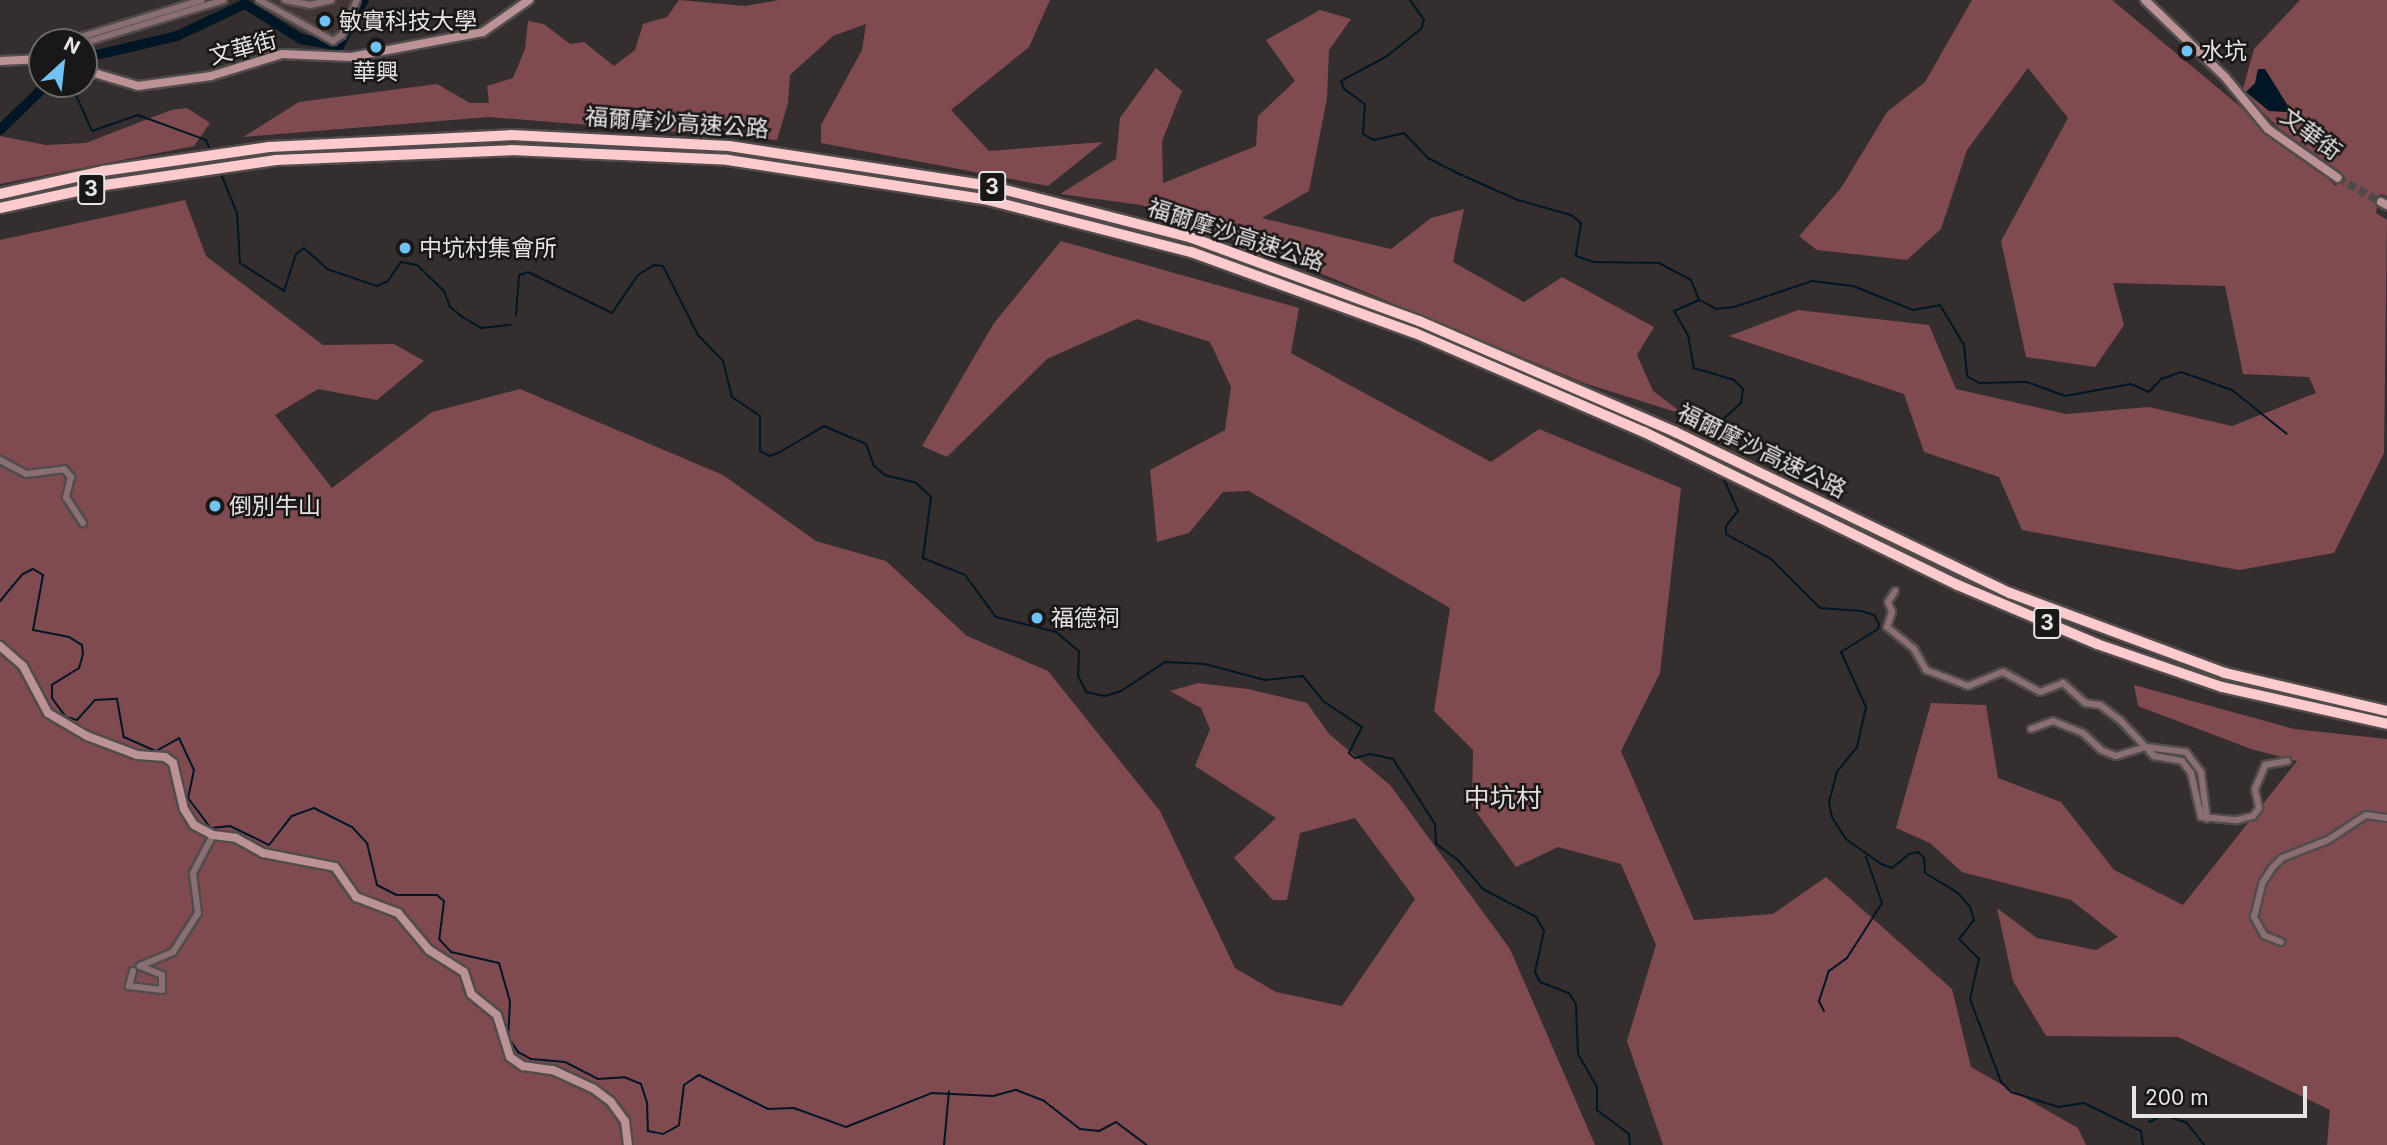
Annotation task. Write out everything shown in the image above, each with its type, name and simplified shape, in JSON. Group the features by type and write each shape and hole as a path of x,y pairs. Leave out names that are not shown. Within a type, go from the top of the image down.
{"highway":[{"name":"福爾摩沙高速公路","path":"0,194 181,159 269,147 385,138 616,138 729,146 924,173 1062,202 1192,239 1509,356 1757,470 1999,588 2125,639 2225,673 2387,711"},
{"name":"福爾摩沙高速公路","path":"0,208 184,172 276,160 415,151 631,154 825,172 988,200 1191,252 1415,333 1644,432 1958,585 2097,644 2222,687 2387,724"}],"street":[{"path":"98,32 202,0"},
{"path":"98,38 225,0"},
{"path":"260,0 333,41 342,35 357,0"},
{"path":"285,0 310,5 331,0"},
{"name":"文華街","path":"98,75 138,86 211,76 282,54 351,57 483,32 529,0"},
{"name":"文華街","path":"2145,0 2225,77 2268,130 2338,178"},
{"path":"0,61 28,60"},
{"path":"0,460 26,474 64,469 71,477 66,497 83,523"},
{"path":"1895,590 1888,601 1892,612 1887,626 1914,649 1926,670 1968,686 2003,672 2040,692 2063,683 2085,703 2110,712 2146,747"},
{"path":"0,646 23,666 48,713 87,736 137,755 165,757 173,762 184,809 194,825 213,835 236,838 263,853 335,867 356,897 398,913 429,950 464,972 471,994 497,1015 510,1057 523,1066 564,1073 603,1095 625,1121 628,1145"},
{"path":"2031,729 2053,721 2083,733 2101,750 2116,756 2146,747 2180,749 2192,757 2200,772 2207,819 2242,820 2253,816 2259,808 2255,789 2265,765 2288,761"},
{"path":"2281,942 2264,935 2254,916 2263,882 2272,868 2282,858 2328,840 2366,815 2387,818"},
{"path":"132,971 130,986 162,990 162,975 140,966 173,952 198,914 193,873 213,835"}],"shaded area":[{"name":"敏實科技大學","path":"273,0 359,0 333,41"},
{"path":"679,0 745,6 779,0 1050,0 1029,47 951,110 989,151 1103,142 1048,186 821,143 821,125 862,50 866,24 833,36 790,75 788,103 777,140 489,117 243,137 299,102 437,84 470,103 489,103 487,86 513,78 525,49 528,21 544,24 570,44 584,42 614,66 635,50 643,24 667,17"},
{"path":"1972,0 2112,0 2336,186 2341,173 2279,128 2242,92 2254,49 2300,0 2387,0 2387,196 2380,194 2376,213 2387,220 2384,453 2334,553 2239,570 2022,530 1999,477 1924,452 1904,394 1729,336 1798,310 1929,325 1956,389 2066,414 2149,407 2232,426 2316,393 2309,377 2243,374 2225,286 2113,283 2124,325 2095,367 2026,357 2001,241 2068,118 2028,68 1967,150 1941,229 1907,260 1817,250 1799,236 1841,188 1887,112 1925,82"},
{"path":"1320,10 1351,19 1329,50 1327,98 1309,191 1262,218 1391,249 1431,218 1464,209 1453,262 1524,302 1562,277 1654,327 1637,355 1653,391 1685,415 1584,383 1303,266 1141,205 1060,194 1116,159 1120,118 1156,68 1182,91 1162,141 1163,183 1256,146 1258,116 1295,81 1266,40"},
{"path":"187,108 210,123 194,146 0,184 0,136 46,145 86,143 171,110"},
{"path":"185,200 206,256 323,345 394,344 424,361 377,400 318,389 275,415 332,488 432,412 520,389 723,475 816,541 886,561 967,636 1048,671 1160,811 1235,968 1276,992 1342,1006 1415,899 1355,818 1300,833 1287,900 1273,900 1234,858 1276,818 1195,766 1210,729 1201,708 1170,691 1198,683 1248,689 1307,703 1329,734 1390,785 1510,949 1595,1145 0,1145 0,240"},
{"path":"1061,241 1299,308 1291,353 1491,462 1539,429 1681,488 1660,673 1621,751 1694,920 1773,914 1826,877 1952,989 1971,1067 2078,1128 2086,1145 1663,1145 1627,1041 1656,945 1621,864 1558,847 1516,867 1472,806 1473,750 1434,711 1450,608 1249,491 1223,492 1189,533 1157,542 1150,470 1225,430 1231,387 1210,342 1137,319 1047,359 947,457 922,446 994,323"},
{"path":"2134,685 2294,729 2387,739 2387,1145 2327,1145 2330,1110 2178,1037 2046,1036 2013,981 1997,908 2037,938 2096,950 2118,937 2071,900 1962,872 1930,843 1896,828 1931,703 1986,705 1998,778 2061,802 2114,870 2183,905 2297,761 2251,749 2138,706"}],"water":[{"path":"2258,69 2265,69 2288,106 2286,112 2269,111 2246,92 2255,83"}],"waterway":[{"path":"98,55 177,36 245,4 301,39 339,46 364,0"},
{"path":"1410,0 1424,20 1421,29 1387,56 1341,81 1344,89 1365,104 1363,134 1374,140 1404,133 1428,158 1455,172 1518,200 1571,215 1581,223 1576,256 1593,262 1659,263 1691,280 1699,300 1674,311 1688,335 1694,368 1734,380 1743,389 1741,403 1723,419 1712,443"},
{"path":"0,130 33,98"},
{"path":"77,98 92,131 138,115 206,140 210,150"},
{"path":"221,174 237,213 240,263 284,291 296,254 304,248 327,269 377,286 388,281 401,262 417,265 444,291 450,307 481,328 511,325"},
{"path":"516,315 519,275 528,272 612,313 638,275 654,265 663,266 698,335 723,361 732,397 760,416 760,451 770,456 824,426 866,444 874,466 885,475 916,483 931,497 923,558 965,575 996,617 1056,632 1079,651 1078,676 1086,692 1105,696 1121,691 1165,662 1205,664 1265,680 1303,676 1323,701 1362,727 1349,753 1355,758 1370,754 1393,759 1435,824 1436,844 1457,859 1483,889 1536,917 1544,931 1535,972 1540,982 1569,993 1576,1004 1578,1054 1597,1087 1597,1110 1629,1134 1630,1145"},
{"path":"1700,300 1716,309 1734,307 1812,281 1853,286 1913,310 1940,305 1964,345 1967,376 1979,383 2027,382 2065,396 2131,384 2149,392 2161,379 2181,372 2232,390 2287,434"},
{"path":"1722,475 1738,511 1726,526 1726,534 1771,559 1820,608 1861,611 1874,615 1879,624 1878,629 1841,652 1866,707 1857,747 1837,772 1829,802 1832,817 1846,839 1881,864 1892,868 1909,854 1918,852 1924,858 1925,873 1957,892 1970,907 1974,920 1959,939 1979,959 1970,999 2001,1082 2011,1092 2059,1107 2084,1103 2141,1131 2143,1145"},
{"path":"0,601 23,574 33,569 43,575 33,630 69,637 82,645 83,654 79,668 52,685 52,698 66,717 77,720 95,700 117,699 124,737 156,751 179,738 194,770 188,798 211,828 230,826 269,845 292,816 314,808 352,827 367,843 377,885 397,895 437,895 444,901 439,939 451,952 499,963 510,1001 508,1037 518,1052 531,1059 565,1062 598,1079 624,1077 641,1084 647,1103 648,1131 663,1134 679,1125 684,1085 699,1075 768,1109 794,1108 846,1127 932,1093 993,1096 1016,1090 1044,1101 1080,1129 1099,1131 1116,1122 1146,1145"},
{"path":"1824,1011 1819,1001 1829,971 1847,958 1882,903 1866,857"},
{"path":"944,1145 949,1091"},
{"path":"2149,1122 2164,1115 2187,1123 2204,1145"}],"tunnel":[{"path":"2338,178 2381,202"}],"place":[{"name":"敏實科技大學","path":"325,21"},
{"name":"華興","path":"376,47"},
{"name":"水坑","path":"2187,51"},
{"name":"中坑村集會所","path":"405,248"},
{"name":"倒別牛山","path":"215,506"},
{"name":"福德祠","path":"1037,618"}],"district":[{"name":"中坑村","path":"1503,798"}]}
